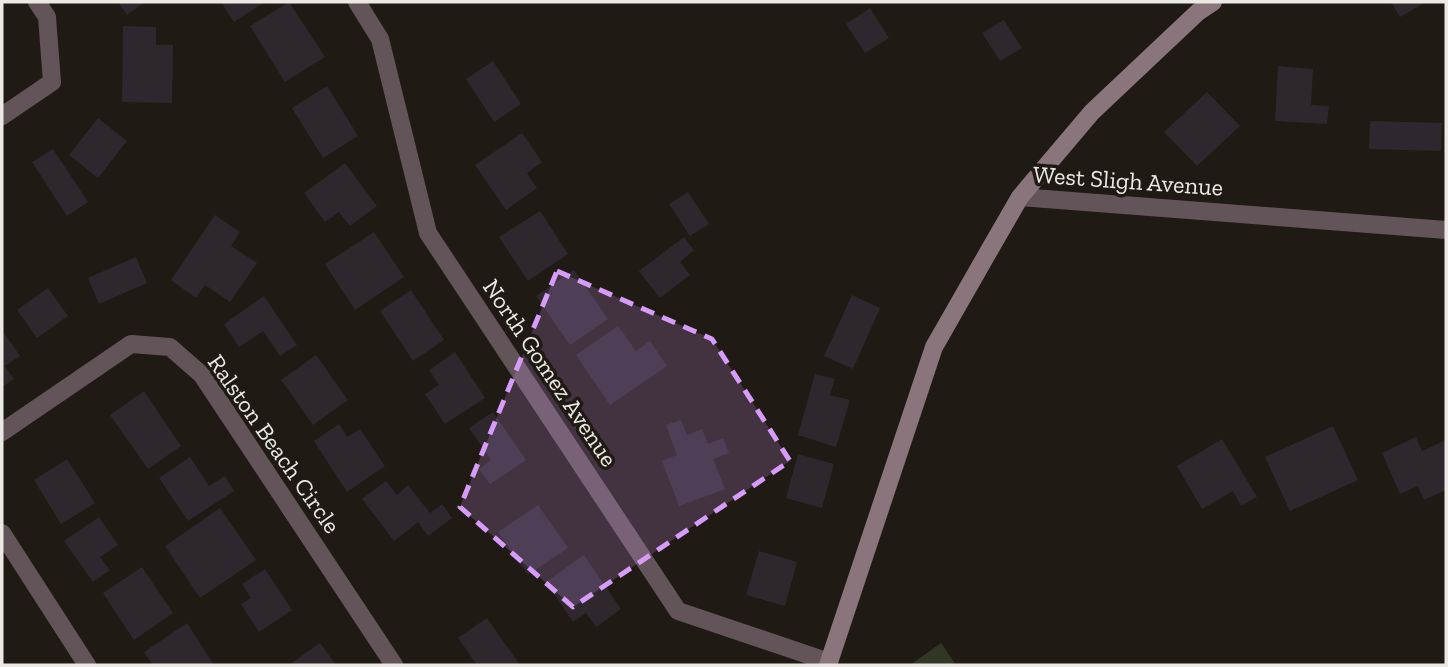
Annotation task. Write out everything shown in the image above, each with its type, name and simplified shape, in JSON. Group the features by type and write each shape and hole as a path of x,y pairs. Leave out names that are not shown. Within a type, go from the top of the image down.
{"main road":[{"path":"1020,197 1092,111 1201,5"},
{"name":"West Sligh Avenue","path":"829,664 934,347 1020,197"}],"street":[{"path":"2,116 52,82 47,16 37,2"},
{"name":"North Gomez Avenue","path":"357,2 380,39 428,233 678,611 829,664"},
{"name":"West Sligh Avenue","path":"1020,197 1446,230"},
{"name":"Ralston Beach Circle","path":"2,432 131,344 170,347 202,375 394,665"},
{"path":"2,533 87,665"}],"highlighted area":[{"path":"557,271 712,339 790,461 573,607 460,507"}],"green space":[{"path":"941,643 956,665 910,665"}],"building":[{"path":"118,2 145,2 127,15"},
{"path":"221,2 265,2 234,22"},
{"path":"289,2 325,57 285,82 250,26"},
{"path":"1391,2 1426,2 1400,17"},
{"path":"870,8 889,38 865,53 846,24"},
{"path":"1004,20 1022,48 1000,61 982,33"},
{"path":"123,26 156,27 156,45 173,45 172,103 122,102"},
{"path":"493,61 521,104 494,122 466,79"},
{"path":"1278,66 1313,69 1311,105 1329,106 1327,124 1275,121"},
{"path":"327,86 358,136 323,158 292,108"},
{"path":"1207,92 1240,126 1197,166 1164,132"},
{"path":"98,118 127,141 98,178 69,155"},
{"path":"1370,121 1442,123 1441,151 1369,149"},
{"path":"522,133 542,162 527,173 537,188 506,210 475,165"},
{"path":"53,149 88,202 67,216 32,162"},
{"path":"345,163 377,206 350,226 339,212 325,222 304,193"},
{"path":"688,192 709,224 690,236 669,204"},
{"path":"540,211 568,254 528,281 499,237"},
{"path":"215,215 240,232 231,246 257,263 230,302 205,285 196,298 171,280"},
{"path":"374,232 404,277 355,310 325,264"},
{"path":"684,237 694,250 680,262 690,275 660,298 639,271"},
{"path":"136,257 147,283 99,304 88,278"},
{"path":"574,270 608,319 570,345 536,296"},
{"path":"48,288 68,316 37,338 17,310"},
{"path":"411,290 444,340 413,361 380,311"},
{"path":"852,295 880,308 853,369 824,356"},
{"path":"264,296 297,345 280,356 263,331 239,347 224,324"},
{"path":"618,326 636,351 650,341 667,366 610,405 576,355"},
{"path":"2,330 20,356 5,366 14,379 2,387"},
{"path":"455,352 485,398 445,424 425,394 439,385 429,370"},
{"path":"316,355 348,400 313,425 281,380"},
{"path":"815,374 835,379 830,395 850,400 836,447 798,435"},
{"path":"144,391 181,446 148,469 110,415"},
{"path":"493,412 526,460 490,484 479,469 491,460 469,428"},
{"path":"681,420 687,435 702,429 708,444 723,438 729,453 713,459 725,489 679,506 662,461 677,455 666,425"},
{"path":"339,424 347,437 360,429 385,466 347,492 314,441"},
{"path":"1333,426 1358,480 1290,511 1265,457"},
{"path":"1416,437 1422,451 1446,440 1446,490 1424,500 1418,486 1400,494 1382,453"},
{"path":"1222,439 1257,497 1241,506 1233,491 1202,509 1177,466"},
{"path":"798,454 834,464 822,508 786,498"},
{"path":"190,457 209,486 225,476 234,491 188,521 159,478"},
{"path":"67,459 95,503 61,524 34,480"},
{"path":"386,481 397,495 408,485 430,513 442,504 452,518 428,536 418,522 394,541 362,499"},
{"path":"538,505 568,548 528,575 498,532"},
{"path":"220,508 256,560 200,598 165,546"},
{"path":"99,517 118,545 100,557 110,570 93,582 64,541"},
{"path":"759,551 797,562 785,606 746,595"},
{"path":"584,555 621,609 596,627 586,613 573,622 546,582"},
{"path":"142,567 173,613 134,640 103,593"},
{"path":"265,569 292,610 259,632 241,604 251,598 242,584"},
{"path":"487,618 520,665 477,665 458,638"},
{"path":"187,623 214,665 153,665 144,652"},
{"path":"320,643 336,665 289,665"}]}
